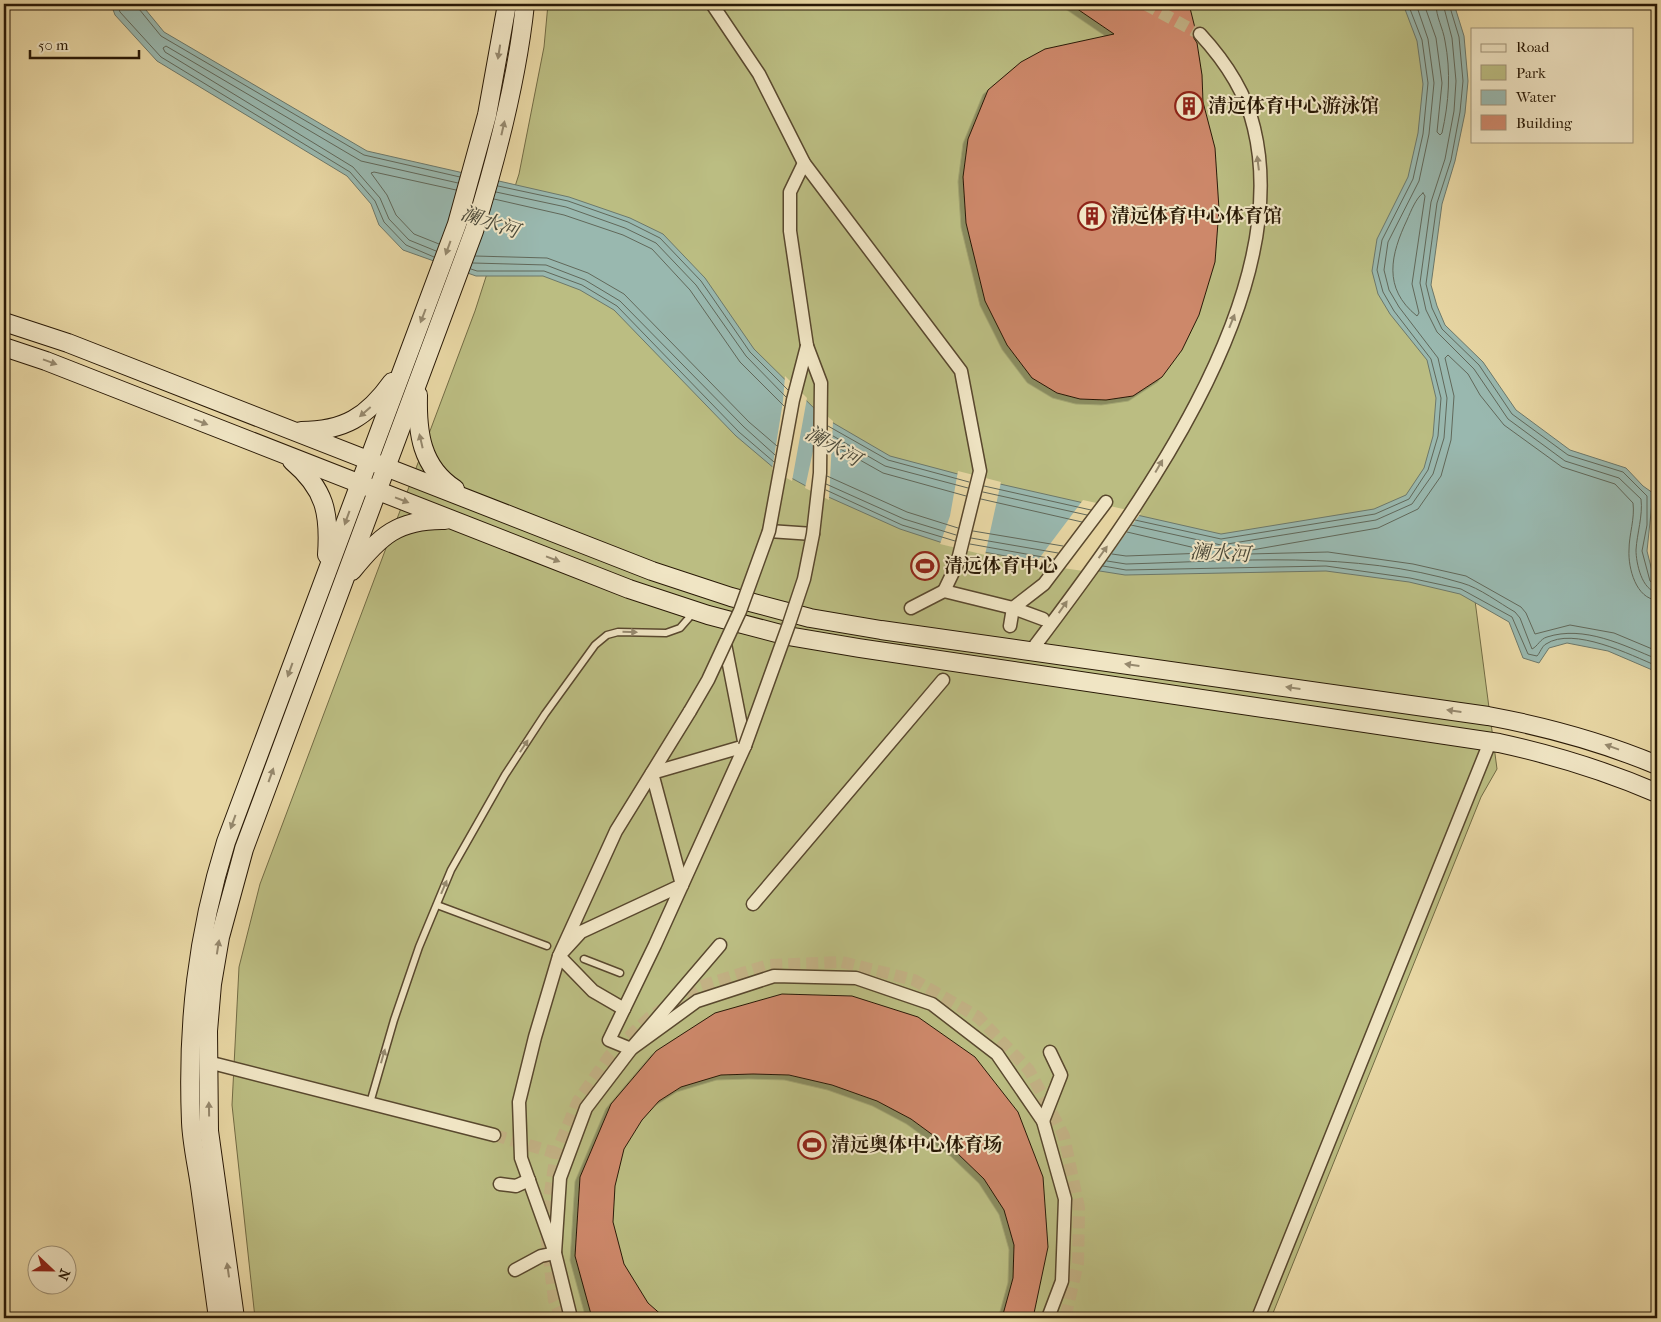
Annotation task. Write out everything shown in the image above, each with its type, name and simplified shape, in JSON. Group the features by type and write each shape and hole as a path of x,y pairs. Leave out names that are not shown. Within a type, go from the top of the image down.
{"street":[{"path":"218,1318 192,1124 191,1024 195,977 212,886 226,842 440,271 474,168 497,64 506,4"},
{"path":"235,1318 209,1131 208,1062 212,984 230,893 244,849 342,583 457,278 492,175 515,71 525,4"},
{"path":"712,4 759,74 804,163 961,371 980,470 957,564 944,591 911,608"},
{"path":"1031,651 1134,508 1192,410 1216,362 1242,296 1255,243 1261,187 1254,128 1234,79 1200,34"},
{"path":"631,1048 610,1040 745,746 790,624 804,579 813,534 820,473 821,383 808,346 790,231 790,192 804,163"},
{"path":"4,322 68,343 652,571 730,597 819,619 1488,716 1547,727 1592,740 1657,765"},
{"path":"571,1318 555,1253 521,1158 520,1102 535,1037 559,956 616,831 690,711 740,611 768,530 793,400 808,346"},
{"path":"4,347 46,361 629,589 695,611 788,636 859,648 1490,742 1541,752 1594,768 1657,793"},
{"path":"295,431 334,429 350,423 376,402 391,384 406,360"},
{"path":"418,382 417,421 428,461 446,483 474,501"},
{"path":"282,453 306,473 322,498 328,538 325,575"},
{"path":"1010,626 1013,608 1044,584 1106,502"},
{"path":"342,583 368,551 394,529 420,521 453,520"},
{"path":"768,530 813,534"},
{"path":"944,591 1013,608 1043,619"},
{"path":"724,644 745,746"},
{"path":"753,904 942,680"},
{"path":"1258,1318 1490,742"},
{"path":"652,773 745,746"},
{"path":"652,773 682,885"},
{"path":"559,956 581,932 682,885"},
{"path":"555,1253 560,1178 586,1108 631,1048 720,945"},
{"path":"559,956 593,991 624,1009"},
{"path":"631,1048 697,1001 774,976 856,978 932,1004 997,1054 1043,1121 1065,1199 1062,1281 1048,1318"},
{"path":"1043,1121 1061,1076 1050,1052"},
{"path":"208,1062 494,1135"},
{"path":"500,1184 516,1186 529,1180"},
{"path":"515,1270 541,1256 555,1253"}],"lane":[{"path":"370,1103 394,1020 451,870 505,775 595,645 607,634 618,632 666,633 680,628 695,611"},
{"path":"437,906 547,946"},
{"path":"584,959 620,973"}],"green space":[{"name":"清远体育中心","path":"548,4 1424,4 1441,31 1415,240 1444,363 1497,769 1481,797 1271,1318 255,1318 232,1105 239,967 260,884 475,311 519,174 544,47"}],"water":[{"name":"澜水河","path":"111,4 141,4 164,32 367,151 569,197 630,218 663,234 705,278 754,349 823,417 890,456 969,477 1221,534 1374,509 1406,495 1424,468 1433,436 1436,398 1427,360 1390,314 1378,294 1372,271 1377,239 1408,177 1418,133 1423,84 1417,41 1403,4 1454,4 1464,36 1468,81 1465,113 1455,161 1442,204 1431,285 1437,306 1445,325 1483,362 1516,410 1570,450 1626,468 1643,486 1653,493 1647,551 1654,579 1657,583 1657,672 1608,651 1567,643 1549,648 1539,663 1523,658 1509,622 1460,594 1409,582 1326,571 1125,575 952,546 900,529 815,491 775,469 736,436 614,310 580,290 543,276 476,276 403,250 379,225 371,204 347,176 157,61 115,15"}],"pier":[{"path":"785,376 807,398 792,481 772,470"},
{"path":"814,405 833,421 829,500 805,488 813,451"},
{"path":"958,471 1001,482 985,555 940,544 950,516"},
{"path":"1083,500 1141,513 1097,573 1035,564"}],"building":[{"name":"清远体育中心体育馆","path":"1070,4 1189,4 1195,28 1192,35 1197,43 1202,75 1203,102 1215,148 1219,209 1215,262 1199,315 1182,350 1162,377 1133,396 1106,400 1080,399 1057,393 1032,378 1007,345 985,301 966,223 963,177 968,139 988,90 1021,62 1045,49 1114,34"},
{"path":"782,994 852,996 918,1017 975,1057 1018,1112 1043,1177 1048,1247 1033,1318 1002,1318 1013,1278 1014,1245 1004,1210 984,1179 956,1152 911,1119 877,1101 832,1085 789,1075 753,1074 721,1075 681,1087 659,1101 642,1120 624,1149 615,1186 613,1222 624,1264 648,1303 665,1318 592,1318 575,1256 580,1177 611,1104 656,1051 715,1013"}],"tunnel":[{"path":"1145,4 1200,34"},
{"path":"562,1318 554,1300 545,1226 556,1153 578,1101 610,1055 650,1017 698,987 768,965 842,962 914,980 978,1017 1029,1070 1064,1136 1079,1208 1078,1263 1065,1318"},
{"path":"494,1135 556,1153"}],"place":[{"name":"清远体育中心游泳馆","path":"1189,106"},
{"name":"清远体育中心体育馆","path":"1092,216"},
{"name":"清远体育中心","path":"925,566"},
{"name":"清远奥体中心体育场","path":"812,1145"}]}
